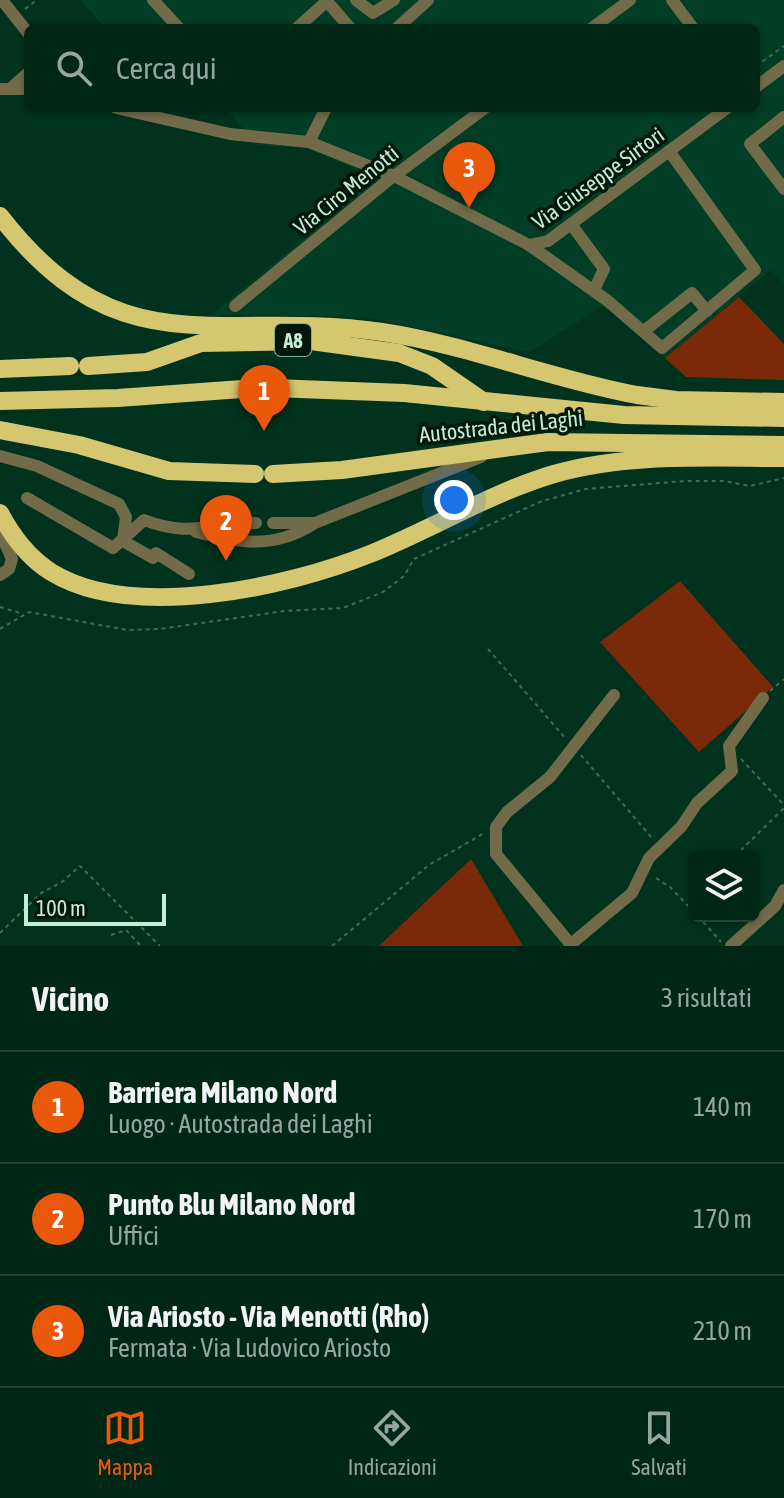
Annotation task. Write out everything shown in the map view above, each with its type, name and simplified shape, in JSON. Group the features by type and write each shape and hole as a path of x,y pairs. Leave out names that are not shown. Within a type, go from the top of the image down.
{"highway":[{"path":"0,216 36,258 68,286 105,307 137,317 187,325 383,332 637,395 676,400 784,402"},
{"name":"A8","path":"0,369 147,362 201,343 311,341 399,353 432,366 486,403"},
{"name":"Autostrada dei Laghi","path":"0,401 118,398 200,390 265,388 404,393 624,415 784,418"},
{"name":"Autostrada dei Laghi","path":"0,430 79,445 169,471 264,474 342,470 510,445 613,441 784,445"},
{"path":"0,513 31,555 67,580 99,590 139,595 213,594 281,583 331,568 487,500 566,471 649,459 784,458"}],"street":[{"path":"2,0 23,26"},
{"path":"153,0 175,24"},
{"path":"356,0 373,13 394,0"},
{"path":"401,24 428,0"},
{"path":"597,24 630,0"},
{"path":"672,0 690,24"},
{"path":"301,24 326,1 346,24"},
{"path":"760,84 784,66"},
{"path":"5,89 24,76"},
{"path":"139,112 230,134 309,142 394,176 529,245 594,290 662,348 755,270 669,151"},
{"path":"309,142 324,112"},
{"name":"Via Ciro Menotti","path":"235,306 394,176 480,112"},
{"name":"Via Giuseppe Sirtori","path":"529,245 544,244 722,112"},
{"path":"784,117 750,144 784,189"},
{"path":"571,224 604,269 594,290"},
{"path":"644,331 692,293 707,311"},
{"path":"27,498 109,547 118,547 144,520 163,529 189,531 230,541 287,540 315,523 510,445"},
{"path":"0,458 91,490 123,509 126,517 123,541"},
{"path":"189,531 256,523"},
{"path":"273,523 315,523"},
{"path":"0,532 12,559 9,569 0,575"},
{"path":"123,541 153,558 156,553 189,574"},
{"path":"614,695 550,777 507,812 496,827 495,850 499,859 572,945 632,893 649,858 681,827 697,803 732,771 729,746 763,698"},
{"path":"731,946 775,906 784,890"}],"path":[{"path":"24,24 37,0"},
{"path":"760,63 784,46"},
{"path":"0,607 24,614 127,630 160,629 284,611 343,608 383,592 404,576 414,559 542,501 620,484 723,481 750,486 784,478"},
{"path":"0,629 24,614"},
{"path":"763,698 784,679"},
{"path":"729,746 784,807 741,850"},
{"path":"332,946 429,865 496,827"},
{"path":"0,933 41,893 62,882 80,866 160,946"},
{"path":"656,878 688,905"},
{"path":"703,922 724,946"},
{"path":"111,935 126,930 141,946"}],"shaded area":[{"path":"80,0 784,0 784,283 771,270 665,358 636,330 602,306 530,352 369,318 212,314 376,178 308,149 258,145 229,112 760,112 760,24 101,24"},
{"path":"739,297 784,344 784,380 686,377 665,358"},
{"path":"680,581 773,687 699,752 600,642"},
{"path":"471,859 523,946 379,946"}],"place":[{"name":"Via Ariosto - Via Menotti (Rho)","path":"469,208"},
{"name":"Barriera Milano Nord","path":"264,431"},
{"name":"Punto Blu Milano Nord","path":"226,561"}]}
